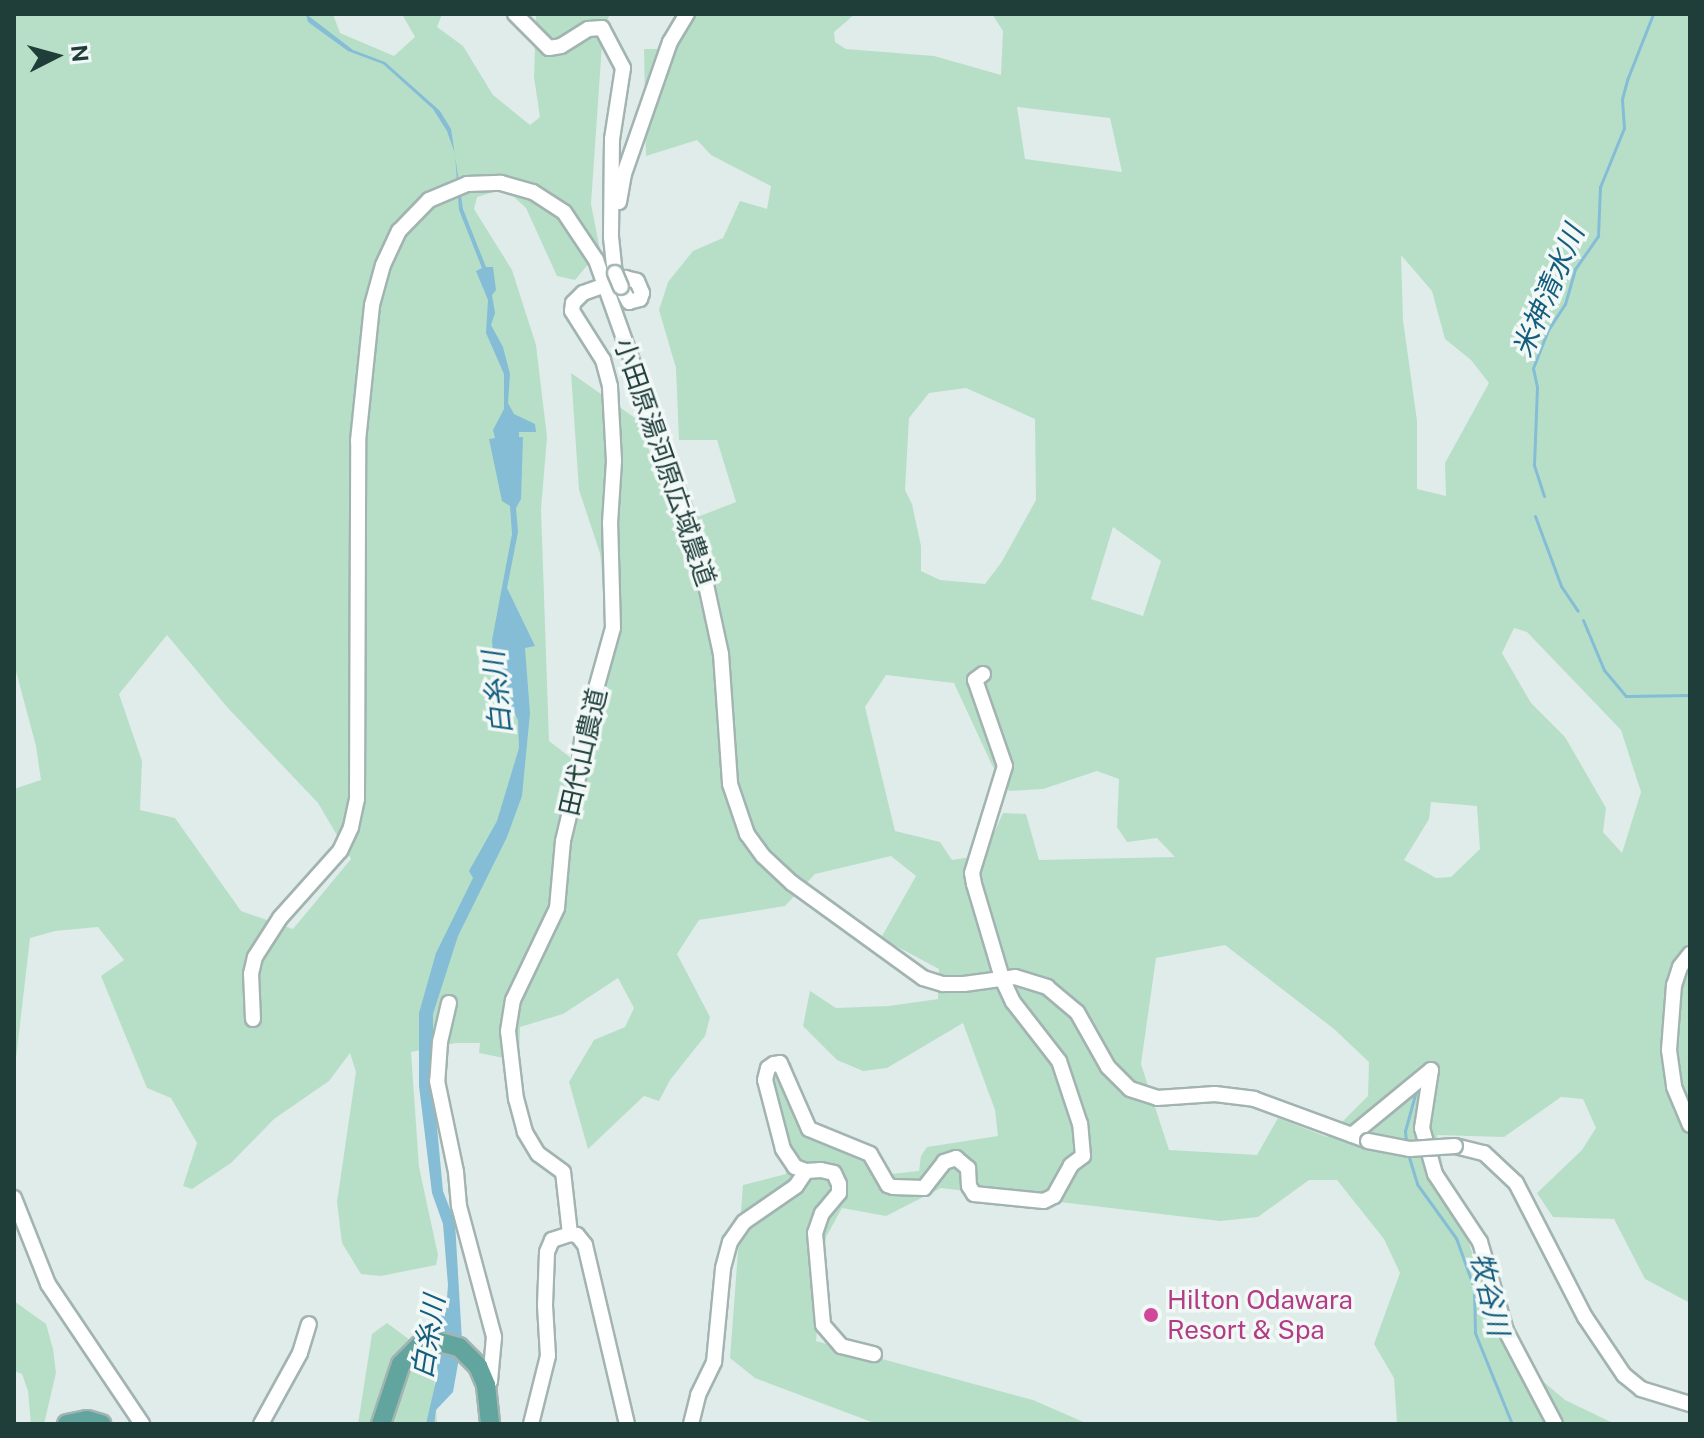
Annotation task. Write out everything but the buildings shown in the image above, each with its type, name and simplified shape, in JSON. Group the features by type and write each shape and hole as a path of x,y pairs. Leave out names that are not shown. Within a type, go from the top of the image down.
{"main road":[{"path":"381,1424 401,1364 409,1354 428,1342 451,1343 467,1354 486,1385 490,1424"},
{"path":"67,1424 87,1420 101,1424"}],"street":[{"path":"515,14 549,48 561,46 588,29 602,28 623,68 613,126 611,237 614,281"},
{"path":"611,237 624,174 670,42 687,14"},
{"name":"小田原湯河原広域農道","path":"253,1019 251,974 255,957 280,918 340,851 351,827 357,799 358,441 372,305 383,265 399,231 429,200 452,189 483,182 516,185 564,212 614,281 709,588 721,654 730,784 747,834 763,856 792,883 905,968 943,984 1002,978 1035,982 1063,998 1077,1012 1108,1067 1130,1089 1157,1098 1215,1094 1254,1099 1368,1141 1410,1149 1455,1146 1484,1153 1516,1183 1585,1317 1612,1362 1626,1378 1659,1397 1690,1404"},
{"name":"田代山農道","path":"570,1234 563,1172 538,1154 525,1132 516,1099 508,1031 513,1000 557,908 563,841 579,774 582,739 613,628 610,523 614,461 610,386 603,360 572,311 577,297 614,281"},
{"path":"874,1354 841,1346 823,1325 815,1233 822,1213 839,1193 839,1184 834,1173 795,1167 783,1149 765,1080 768,1068 780,1063 809,1129 870,1154 888,1185 924,1188 944,1162 956,1158 968,1168 969,1186 974,1194 1030,1202 1054,1196 1071,1165 1083,1156 1080,1124 1054,1050 1024,1018 1002,978 972,873 1005,766 975,680 983,674"},
{"path":"1690,954 1674,985 1669,1050 1674,1087 1690,1125"},
{"path":"449,1003 440,1042 437,1081 456,1172 459,1206 494,1337 490,1381 486,1385"},
{"path":"1352,1135 1431,1070 1422,1128 1435,1174 1480,1242 1506,1331 1555,1424"},
{"path":"691,1424 698,1395 714,1362 723,1268 730,1242 744,1222 796,1186 806,1171"},
{"path":"14,1198 48,1284 142,1424"},
{"path":"531,1424 548,1356 545,1305 547,1252 552,1240 570,1234 577,1235 585,1245 627,1424"},
{"path":"261,1424 300,1353 309,1324"}],"green space":[{"path":"14,14 333,14 340,33 394,56 415,37 402,14 442,14 437,27 463,46 493,95 530,125 540,117 534,77 536,14 610,14 603,30 591,204 600,250 575,280 557,276 526,208 514,197 497,191 477,197 474,209 512,270 536,345 547,437 541,509 549,741 588,771 610,644 600,553 579,490 571,373 638,420 677,525 736,502 717,440 679,440 676,368 659,310 668,282 693,251 723,238 740,201 767,209 771,186 711,155 697,140 646,156 644,49 676,49 691,14 855,14 834,32 835,42 846,49 934,56 1001,75 1003,31 992,14 1690,14 1690,1303 1645,1279 1614,1219 1553,1217 1537,1193 1582,1150 1596,1128 1583,1099 1561,1097 1504,1137 1437,1135 1444,1173 1507,1351 1565,1400 1615,1424 1397,1424 1394,1378 1374,1344 1400,1273 1384,1239 1337,1180 1309,1180 1258,1217 1220,1221 941,1188 886,1216 842,1208 826,1237 816,1341 1033,1400 1088,1424 877,1424 755,1378 730,1358 743,1185 786,1174 773,1079 791,1062 815,1140 891,1174 919,1171 921,1156 927,1147 998,1136 995,1110 963,1023 887,1068 863,1071 837,1060 803,1026 810,991 836,1008 889,1006 938,999 939,969 881,938 916,876 891,856 815,874 785,906 699,920 677,954 710,1017 705,1036 670,1080 659,1101 644,1096 588,1149 569,1082 594,1040 625,1027 634,1008 618,978 563,1014 520,1027 519,1061 479,1053 480,1043 455,1043 411,1052 419,1167 438,1255 436,1265 381,1276 361,1274 342,1243 337,1202 356,1072 350,1053 329,1081 274,1119 231,1163 192,1189 183,1186 197,1143 171,1098 147,1088 101,976 124,960 98,927 55,931 30,938 14,1076 14,789 41,780 36,746 14,664","holes":["1017,107 1110,118 1122,172 1025,159","1401,255 1432,291 1445,339 1471,360 1489,383 1445,463 1446,496 1417,489 1417,421 1403,320","966,388 1035,419 1036,500 1001,563 985,584 940,580 921,571 921,546 912,504 905,490 909,418 929,393","1113,527 1161,561 1143,616 1091,599","1514,628 1527,632 1621,730 1641,792 1622,853 1603,832 1606,808 1565,737 1531,703 1502,653","167,635 227,707 318,803 351,859 293,929 241,911 175,818 140,810 142,761 119,694","886,675 954,683 992,765 1009,791 1043,789 1097,771 1119,779 1117,827 1127,842 1157,838 1175,857 1039,860 1026,814 1003,813 984,855 952,860 940,842 895,831 865,707","1431,802 1477,806 1480,849 1451,877 1436,878 1404,860 1429,819","1225,945 1334,1029 1369,1062 1368,1096 1327,1137 1278,1118 1257,1155 1169,1150 1141,1064 1156,958"]},
{"path":"14,1301 46,1324 53,1349 56,1373 44,1424 31,1424 28,1391 22,1374 14,1371"},
{"path":"387,1323 433,1357 437,1424 358,1424 372,1334"}],"water":[{"path":"306,14 353,50 385,62 440,111 451,129 455,153 447,131 433,109 383,64 348,51 308,22"},
{"path":"455,157 463,209 486,267 493,267 496,290 492,295 495,313 491,325 503,347 510,374 508,403 514,414 535,424 536,432 519,432 519,437 523,437 521,499 516,508 518,532 507,588 535,646 525,648 530,713 522,796 507,837 458,936 433,1014 433,1085 443,1191 455,1222 462,1341 453,1392 436,1410 434,1424 426,1424 438,1372 431,1338 435,1320 446,1312 448,1285 443,1224 432,1193 419,1086 419,1013 436,953 473,878 469,871 497,821 519,748 518,720 510,706 499,653 493,653 492,640 512,534 510,506 502,501 489,439 495,438 493,430 504,409 504,374 486,333 488,300 476,271 482,268 459,210"}],"waterway":[{"name":"米神清水川","path":"1544,496 1534,465 1537,387 1533,368 1548,330 1565,304 1575,269 1598,236 1600,187 1624,128 1622,99 1653,14"},
{"name":"米神清水川","path":"1535,516 1561,586 1578,611"},
{"name":"米神清水川","path":"1583,620 1604,670 1626,696 1690,695"},
{"name":"牧谷川","path":"1406,1142 1405,1131 1416,1091"},
{"name":"牧谷川","path":"1408,1154 1417,1184 1456,1238 1474,1288 1475,1333 1512,1424"}],"place":[{"name":"Hilton Odawara Resort & Spa","path":"1151,1315"}],"water label":[{"name":"白糸川","path":"497,693"},
{"name":"白糸川","path":"428,1337"}]}
